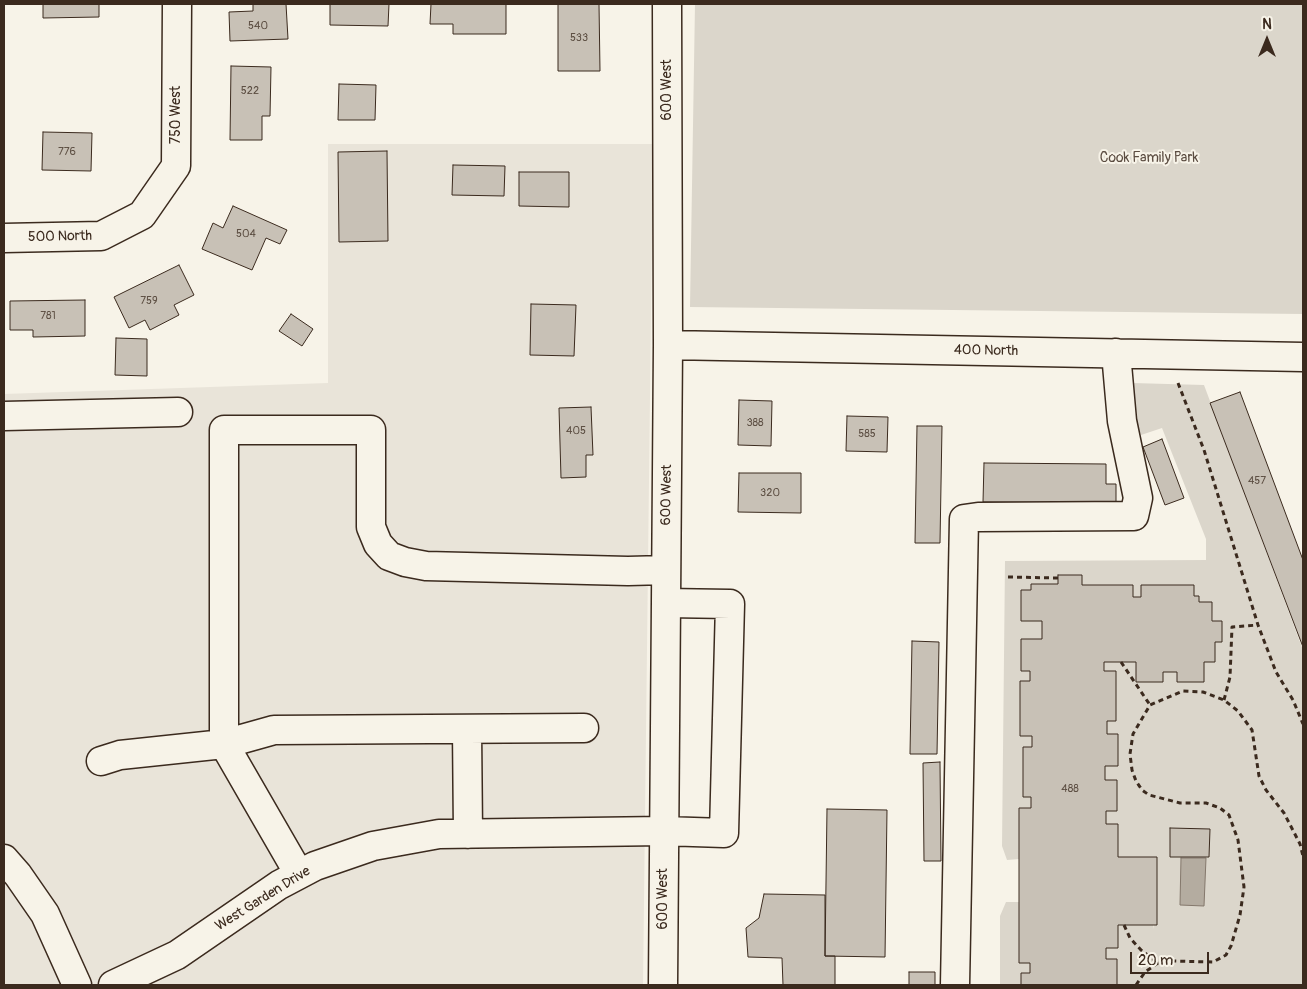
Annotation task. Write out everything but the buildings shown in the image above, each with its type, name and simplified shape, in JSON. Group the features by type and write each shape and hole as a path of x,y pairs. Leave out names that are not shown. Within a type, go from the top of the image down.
{"street":[{"name":"750 West","path":"142,215 176,166 177,4"},
{"name":"600 West","path":"663,985 668,345 667,4"},
{"name":"500 North","path":"4,238 101,236 142,215"},
{"name":"400 North","path":"668,345 1303,357"},
{"path":"955,985 964,519 978,517 1134,516 1138,498 1122,421 1116,353"},
{"path":"4,416 178,412"},
{"path":"299,874 224,744 224,430 371,430 372,526 378,544 389,556 405,562 426,566 628,571 666,570"},
{"name":"West Garden Drive","path":"114,985 177,955 279,885 299,874 315,866 374,846 440,834 663,831 724,833 730,604 666,603"},
{"path":"101,761 120,755 224,744 274,730 584,728"},
{"path":"467,729 468,834"},
{"path":"4,859 18,875 45,914 77,985"}],"path":[{"path":"1178,383 1204,450 1258,625 1276,672 1293,700 1303,724"},
{"path":"1008,577 1058,578"},
{"path":"1224,700 1230,677 1232,627 1258,625"},
{"path":"1121,662 1150,705"},
{"path":"1136,985 1145,972 1158,963 1172,961 1212,962 1226,955 1231,946 1240,915 1244,887 1238,840 1229,815 1220,808 1206,803 1180,803 1149,795 1142,790 1136,781 1132,770 1130,754 1133,734 1150,705 1183,691 1203,692 1224,700 1238,711 1252,730 1259,776 1266,790 1284,813 1300,844 1303,856"},
{"path":"1124,925 1130,938 1141,950 1158,963"}],"shaded area":[{"path":"328,144 653,144 643,985 4,985 4,394 328,383"},
{"path":"1181,858 1206,858 1204,906 1180,905"}],"green space":[{"name":"Cook Family Park","path":"695,4 1303,4 1303,314 690,307"},
{"path":"1132,383 1204,385 1303,650 1303,985 1117,985 1117,959 1106,959 1106,948 1118,925 1153,924 1154,929 1156,857 1118,857 1106,824 1106,811 1117,780 1105,780 1105,766 1118,734 1107,734 1104,662 1136,662 1136,682 1163,682 1163,672 1177,672 1177,682 1204,682 1204,662 1215,662 1212,603 1199,602 1199,596 1194,596 1194,585 1141,585 1141,597 1133,597 1133,585 1082,585 1058,575 1058,584 1031,590 1021,590 1021,621 1042,621 1042,639 1021,639 1021,671 1030,671 1030,681 1020,681 1020,736 1032,736 1032,747 1023,748 1023,797 1031,797 1031,808 1019,808 1019,859 1007,860 1002,846 1005,561 1206,560 1206,539 1162,428 1141,435 1135,418"},
{"path":"1006,902 1019,902 1030,963 1030,973 1021,973 1021,985 1000,985 1000,916"}]}
